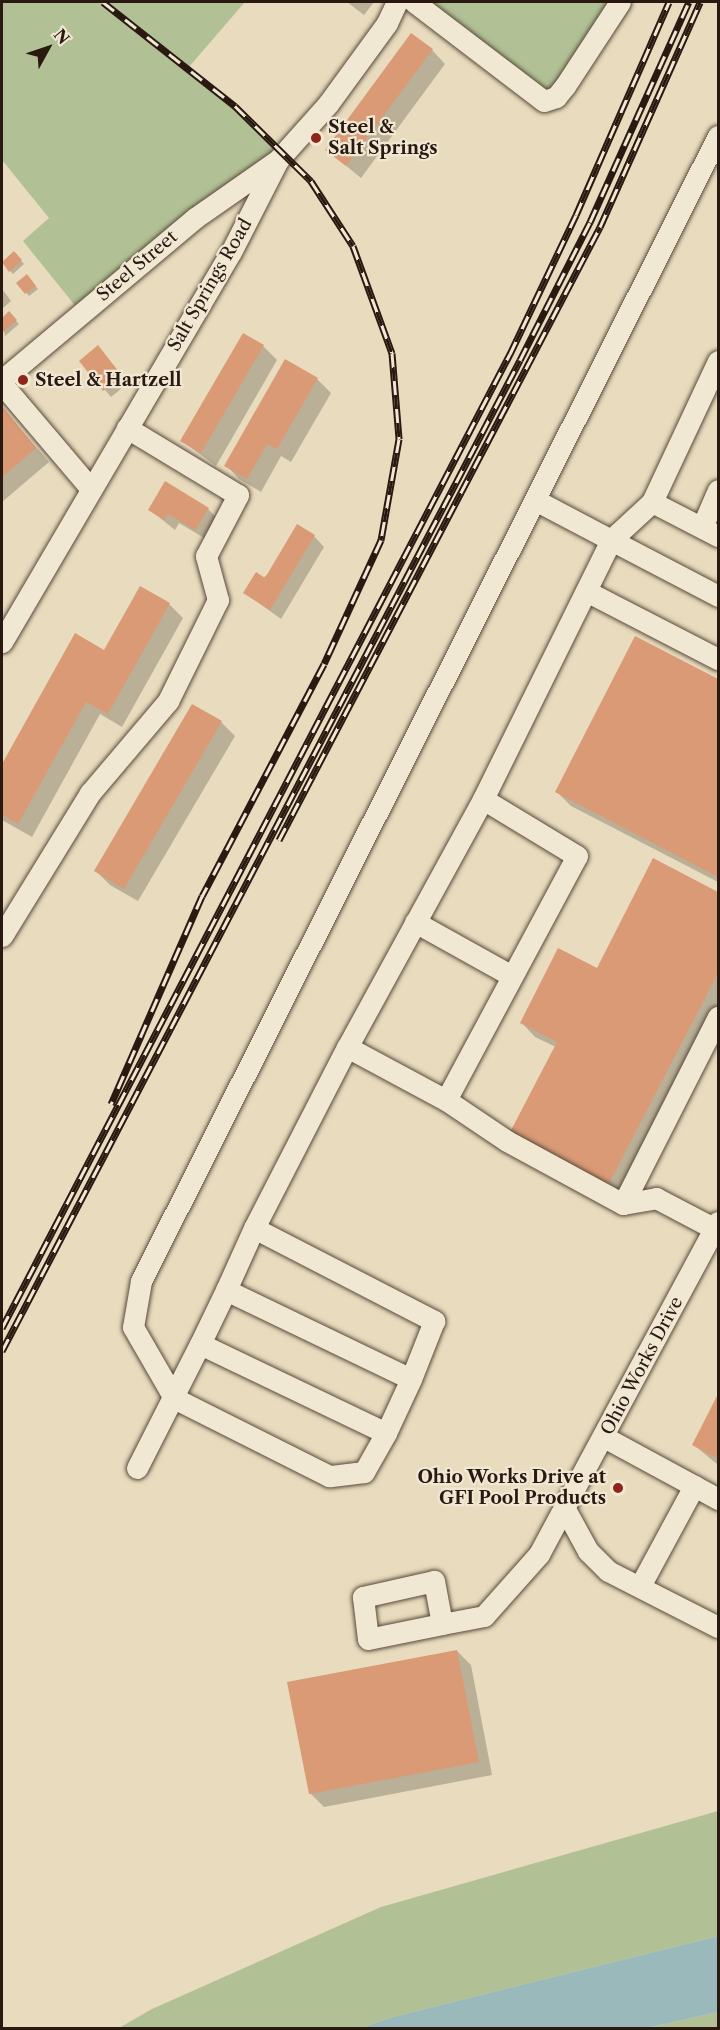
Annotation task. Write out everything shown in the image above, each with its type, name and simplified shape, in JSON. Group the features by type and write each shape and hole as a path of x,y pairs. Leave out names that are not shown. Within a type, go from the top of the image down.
{"street":[{"name":"Salt Springs Road","path":"2,642 231,252 278,160 327,104 387,23 397,2"},
{"path":"414,2 544,101 556,97 565,86 620,2"},
{"path":"254,1228 434,1321 386,1433 364,1472 329,1476 174,1398 133,1327 141,1281 718,136"},
{"name":"Steel Street","path":"2,382 195,218 278,160"},
{"path":"137,1468 174,1398 254,1228 348,1047 483,799 611,540 652,501 718,361"},
{"path":"2,382 91,489"},
{"path":"2,936 90,793 168,701 218,600 206,556 238,495 127,428"},
{"path":"652,501 710,532 718,490"},
{"path":"535,500 718,596"},
{"path":"586,591 718,659"},
{"path":"446,1100 577,856 483,799"},
{"path":"416,922 512,976"},
{"path":"623,1204 718,1017"},
{"path":"348,1047 446,1100 507,1142 623,1204 656,1198 717,1226"},
{"name":"Ohio Works Drive","path":"442,1624 484,1616 539,1554 717,1226"},
{"path":"226,1290 411,1379"},
{"path":"200,1344 386,1433"},
{"path":"603,1437 718,1499"},
{"path":"640,1586 694,1486"},
{"path":"565,1509 594,1558 608,1571 718,1627"}],"green space":[{"path":"2,2 245,2 188,68 285,151 81,313 23,241 49,218 2,160"},
{"path":"414,2 620,2 556,97"},
{"path":"718,1811 718,1936 393,2017 360,2028 119,2028 152,2009 381,1907"},
{"path":"718,2012 718,2028 647,2028"}],"water":[{"path":"718,1936 718,2012 647,2028 360,2028 393,2017"}],"building":[{"path":"411,33 433,49 346,166 325,150"},
{"path":"14,251 22,260 9,272 2,262"},
{"path":"27,274 36,286 25,294 16,283"},
{"path":"9,311 17,320 2,333 2,318"},
{"path":"243,333 264,345 201,453 180,441"},
{"path":"98,345 122,376 103,391 79,361"},
{"path":"285,359 318,378 277,449 267,444 247,479 224,466"},
{"path":"2,406 36,448 2,477"},
{"path":"165,481 209,508 195,530 168,514 164,520 148,510"},
{"path":"297,524 315,535 270,610 243,593 256,572 265,578"},
{"path":"140,586 170,603 108,714 86,702 18,824 2,815 2,764 75,633 104,650"},
{"path":"635,636 718,679 718,877 555,792"},
{"path":"192,704 222,721 124,889 94,871"},
{"path":"653,858 718,892 718,973 607,1187 508,1136 557,1042 520,1023 558,948 597,968"},
{"path":"718,1394 718,1459 692,1445"},
{"path":"457,1650 479,1762 309,1794 287,1682"}],"railway":[{"path":"103,2 235,106 311,181 353,246 392,353 399,439 381,540 324,664 202,896 111,1104"},
{"path":"2,1328 510,354 576,215 669,2"},
{"path":"2,1351 520,360 590,222 689,2"},
{"path":"279,840 600,227 700,2"}],"place":[{"name":"Steel & Salt Springs","path":"316,138"},
{"name":"Steel & Hartzell","path":"23,380"},
{"name":"Ohio Works Drive at GFI Pool Products","path":"618,1488"}]}
